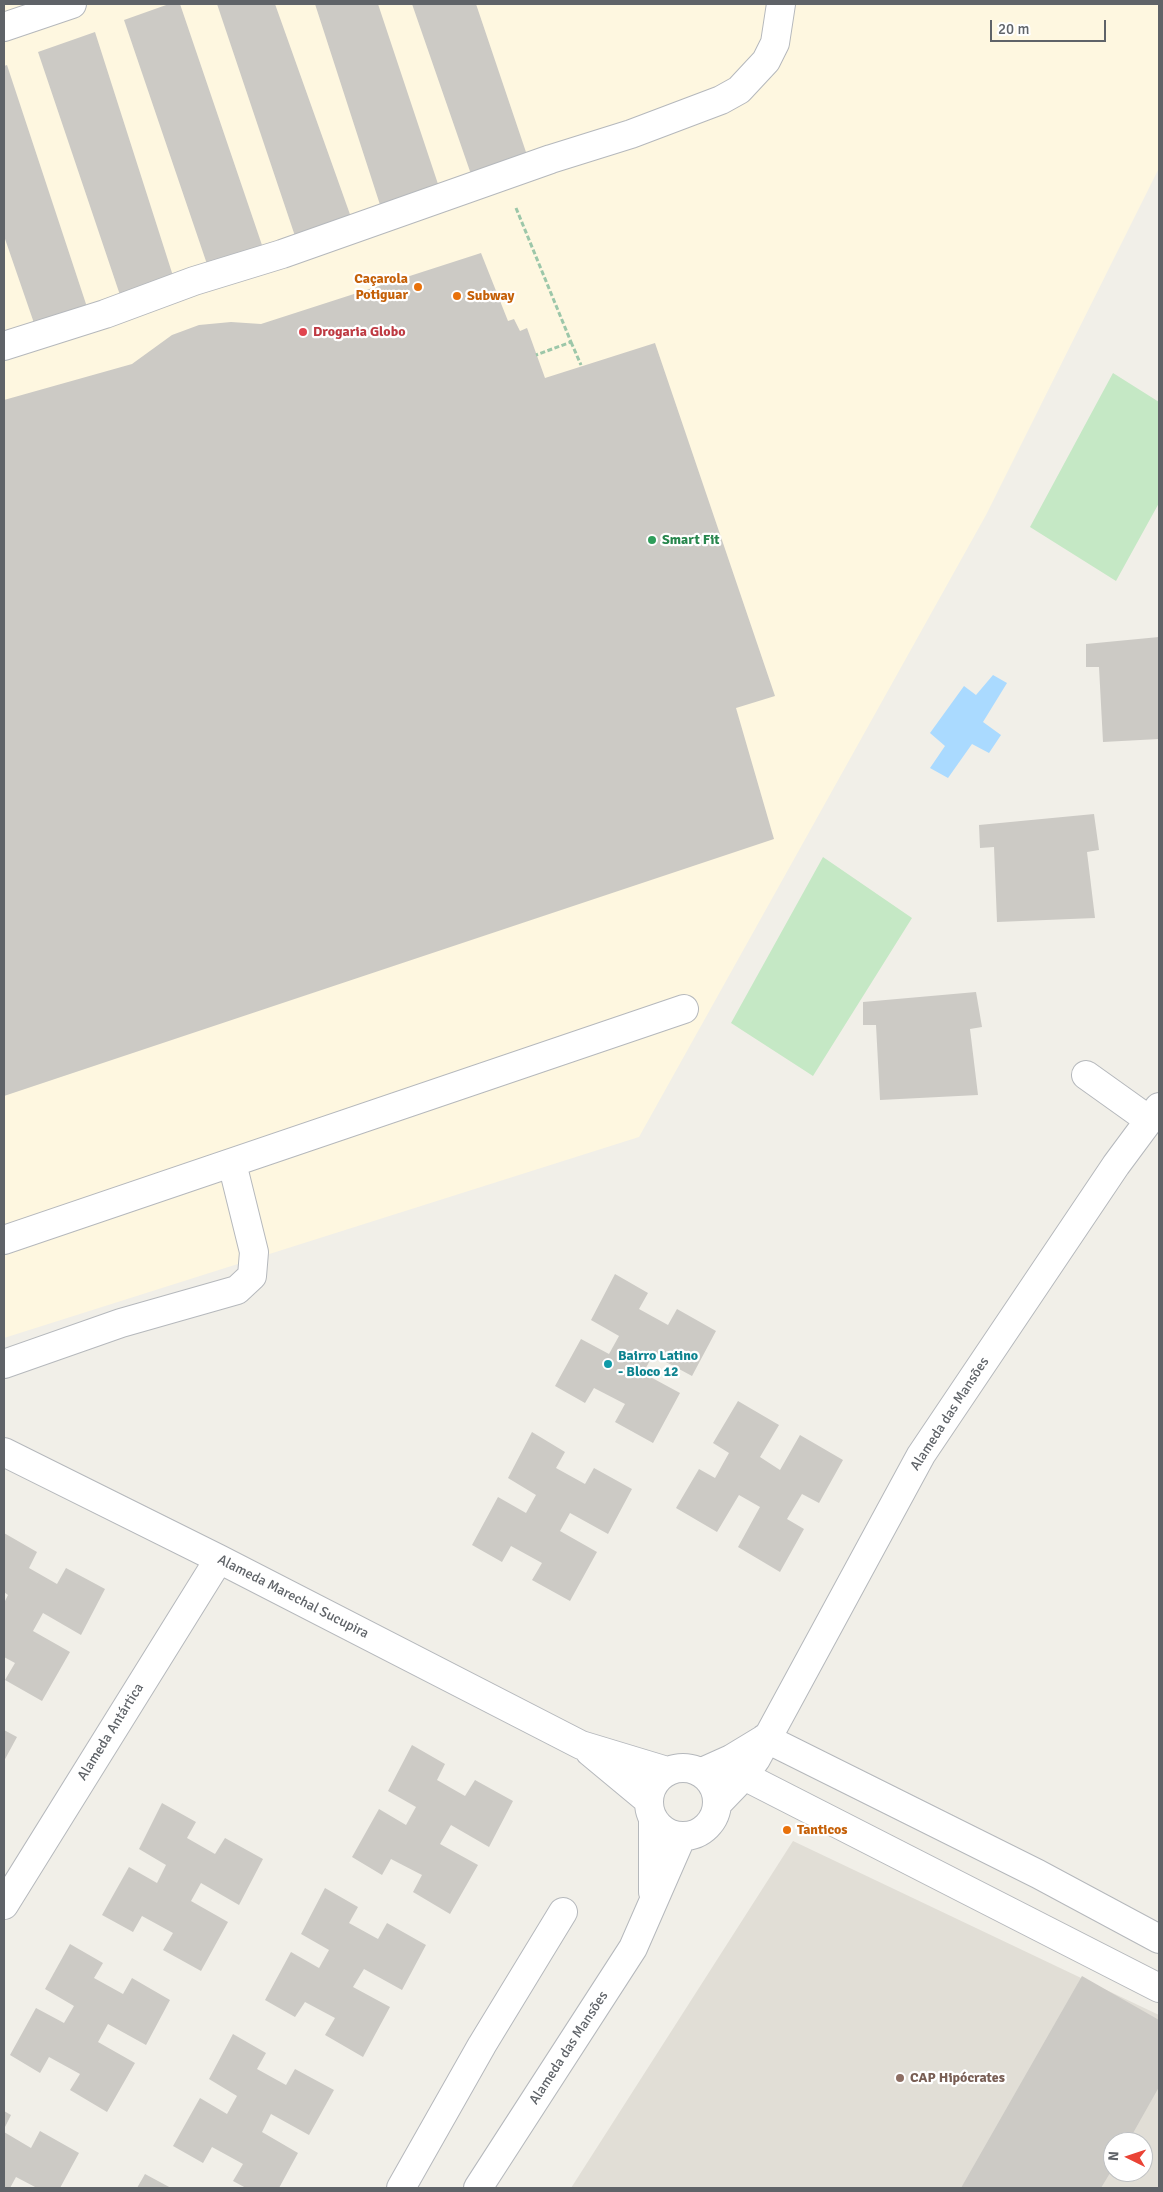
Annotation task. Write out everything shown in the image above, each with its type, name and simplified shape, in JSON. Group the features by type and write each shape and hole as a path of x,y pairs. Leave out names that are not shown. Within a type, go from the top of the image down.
{"street":[{"path":"4,27 72,4"},
{"path":"4,346 371,223 532,165 631,134 721,100 739,90 766,61 775,43 781,4"},
{"path":"4,1240 684,1009"},
{"path":"1086,1075 1154,1113"},
{"name":"Alameda das Mansões","path":"718,1803 744,1776 756,1759 921,1454 1116,1165 1154,1113"},
{"path":"4,1364 121,1323 238,1290 252,1276 254,1252 232,1163"},
{"name":"Alameda Marechal Sucupira","path":"4,1452 219,1559 581,1745 667,1771"},
{"name":"Alameda Antártica","path":"4,1905 219,1559"},
{"path":"766,1738 1038,1874 1159,1939"},
{"name":"Alameda das Mansões","path":"702,1772 731,1759 766,1738"},
{"name":"Alameda Marechal Sucupira","path":"581,1745 651,1809"},
{"path":"684,1767 702,1772 714,1786 718,1803 713,1820 700,1832 682,1836 666,1832 651,1809 654,1784 667,1771 684,1767"},
{"path":"744,1776 1159,1988"},
{"name":"Alameda das Mansões","path":"651,1809 653,1903"},
{"name":"Alameda das Mansões","path":"478,2188 633,1948 682,1836"},
{"path":"401,2188 482,2044 563,1912"}],"path":[{"path":"515,205 580,365"},
{"path":"536,355 571,342"}],"shaded area":[{"path":"4,4 1159,4 1159,168 986,515 639,1137 4,1338"},
{"name":"CAP Hipócrates","path":"793,1841 1159,2015 1159,2188 571,2188"}],"green space":[{"path":"1113,373 1159,402 1159,503 1116,581 1030,527"},
{"path":"823,857 912,918 813,1076 731,1023"}],"water":[{"path":"993,675 1007,683 983,722 1001,735 989,753 972,744 948,778 930,768 945,746 930,733 964,686 976,695"}],"building":[{"path":"169,4 180,4 264,251 209,270 124,20"},
{"path":"217,4 275,4 352,220 297,242"},
{"path":"315,4 378,4 441,193 383,214"},
{"path":"412,4 476,4 529,161 473,180"},
{"path":"95,32 174,279 121,298 38,52"},
{"path":"7,65 87,307 35,326 4,236 4,66"},
{"path":"481,253 508,321 514,319 520,331 527,328 545,378 655,343 775,696 736,708 774,839 4,1096 4,400 132,364 172,335 199,325 231,322 261,324"},
{"path":"1159,637 1159,739 1103,742 1099,667 1086,667 1086,644"},
{"path":"1094,814 1099,850 1087,852 1095,918 997,922 994,847 980,848 979,825"},
{"path":"976,992 982,1027 970,1029 978,1095 880,1100 876,1025 863,1025 863,1002"},
{"name":"Bairro Latino - Bloco 12","path":"615,1274 648,1293 639,1309 668,1325 677,1309 716,1331 692,1376 653,1355 643,1373 680,1393 653,1443 615,1422 625,1404 594,1388 585,1403 555,1386 581,1339 609,1354 619,1336 591,1320"},
{"path":"738,1401 779,1425 760,1457 780,1470 800,1435 843,1460 819,1503 802,1494 787,1519 804,1529 780,1572 738,1547 760,1507 739,1495 717,1532 676,1508 699,1469 715,1478 729,1453 713,1443"},
{"path":"532,1432 565,1452 556,1468 585,1484 594,1468 632,1489 608,1534 570,1513 560,1531 597,1552 570,1601 532,1580 542,1563 511,1546 502,1562 472,1545 498,1497 526,1513 536,1495 508,1478"},
{"path":"4,1533 37,1552 29,1568 57,1584 66,1568 105,1589 81,1635 43,1613 33,1631 70,1652 42,1701 5,1680 15,1663 4,1657 4,1603 8,1595 4,1592"},
{"path":"4,1730 17,1737 4,1761"},
{"path":"412,1745 445,1764 437,1780 465,1796 475,1780 513,1801 489,1847 451,1825 440,1844 478,1865 450,1914 413,1892 422,1875 391,1859 382,1875 352,1857 379,1809 406,1825 416,1807 388,1791"},
{"path":"162,1803 196,1822 187,1838 215,1854 225,1838 263,1859 239,1905 201,1883 191,1901 228,1922 201,1971 163,1950 173,1933 142,1916 133,1932 102,1915 129,1867 157,1883 166,1865 139,1849"},
{"path":"325,1888 358,1907 349,1923 378,1939 387,1923 426,1945 402,1990 364,1969 353,1987 390,2007 363,2057 325,2035 335,2018 305,2002 295,2017 265,2000 291,1952 319,1968 329,1950 301,1934"},
{"path":"70,1944 103,1963 94,1978 123,1994 132,1978 170,2000 146,2045 108,2024 98,2042 135,2063 107,2112 70,2090 80,2074 49,2057 40,2073 10,2055 36,2008 64,2023 74,2006 45,1989"},
{"path":"1082,1976 1159,2020 1159,2087 1134,2132 1103,2132 1103,2182 1105,2182 1101,2188 961,2188"},
{"path":"233,2034 266,2053 257,2069 286,2085 295,2069 334,2090 309,2135 271,2114 262,2132 298,2153 279,2188 246,2188 233,2181 243,2164 212,2147 203,2163 173,2146 200,2098 227,2114 237,2096 209,2079"},
{"path":"4,2111 11,2115 4,2129"},
{"path":"40,2131 79,2153 60,2188 37,2188 16,2177 10,2188 4,2188 4,2132 31,2148"},
{"path":"145,2174 171,2188 137,2188"}],"place":[{"name":"Caçarola Potiguar","path":"418,287"},
{"name":"Subway","path":"457,296"},
{"name":"Drogaria Globo","path":"303,332"},
{"name":"Smart Fit","path":"652,540"},
{"name":"Bairro Latino - Bloco 12","path":"608,1364"},
{"name":"Tanticos","path":"787,1830"},
{"name":"CAP Hipócrates","path":"900,2078"}]}
